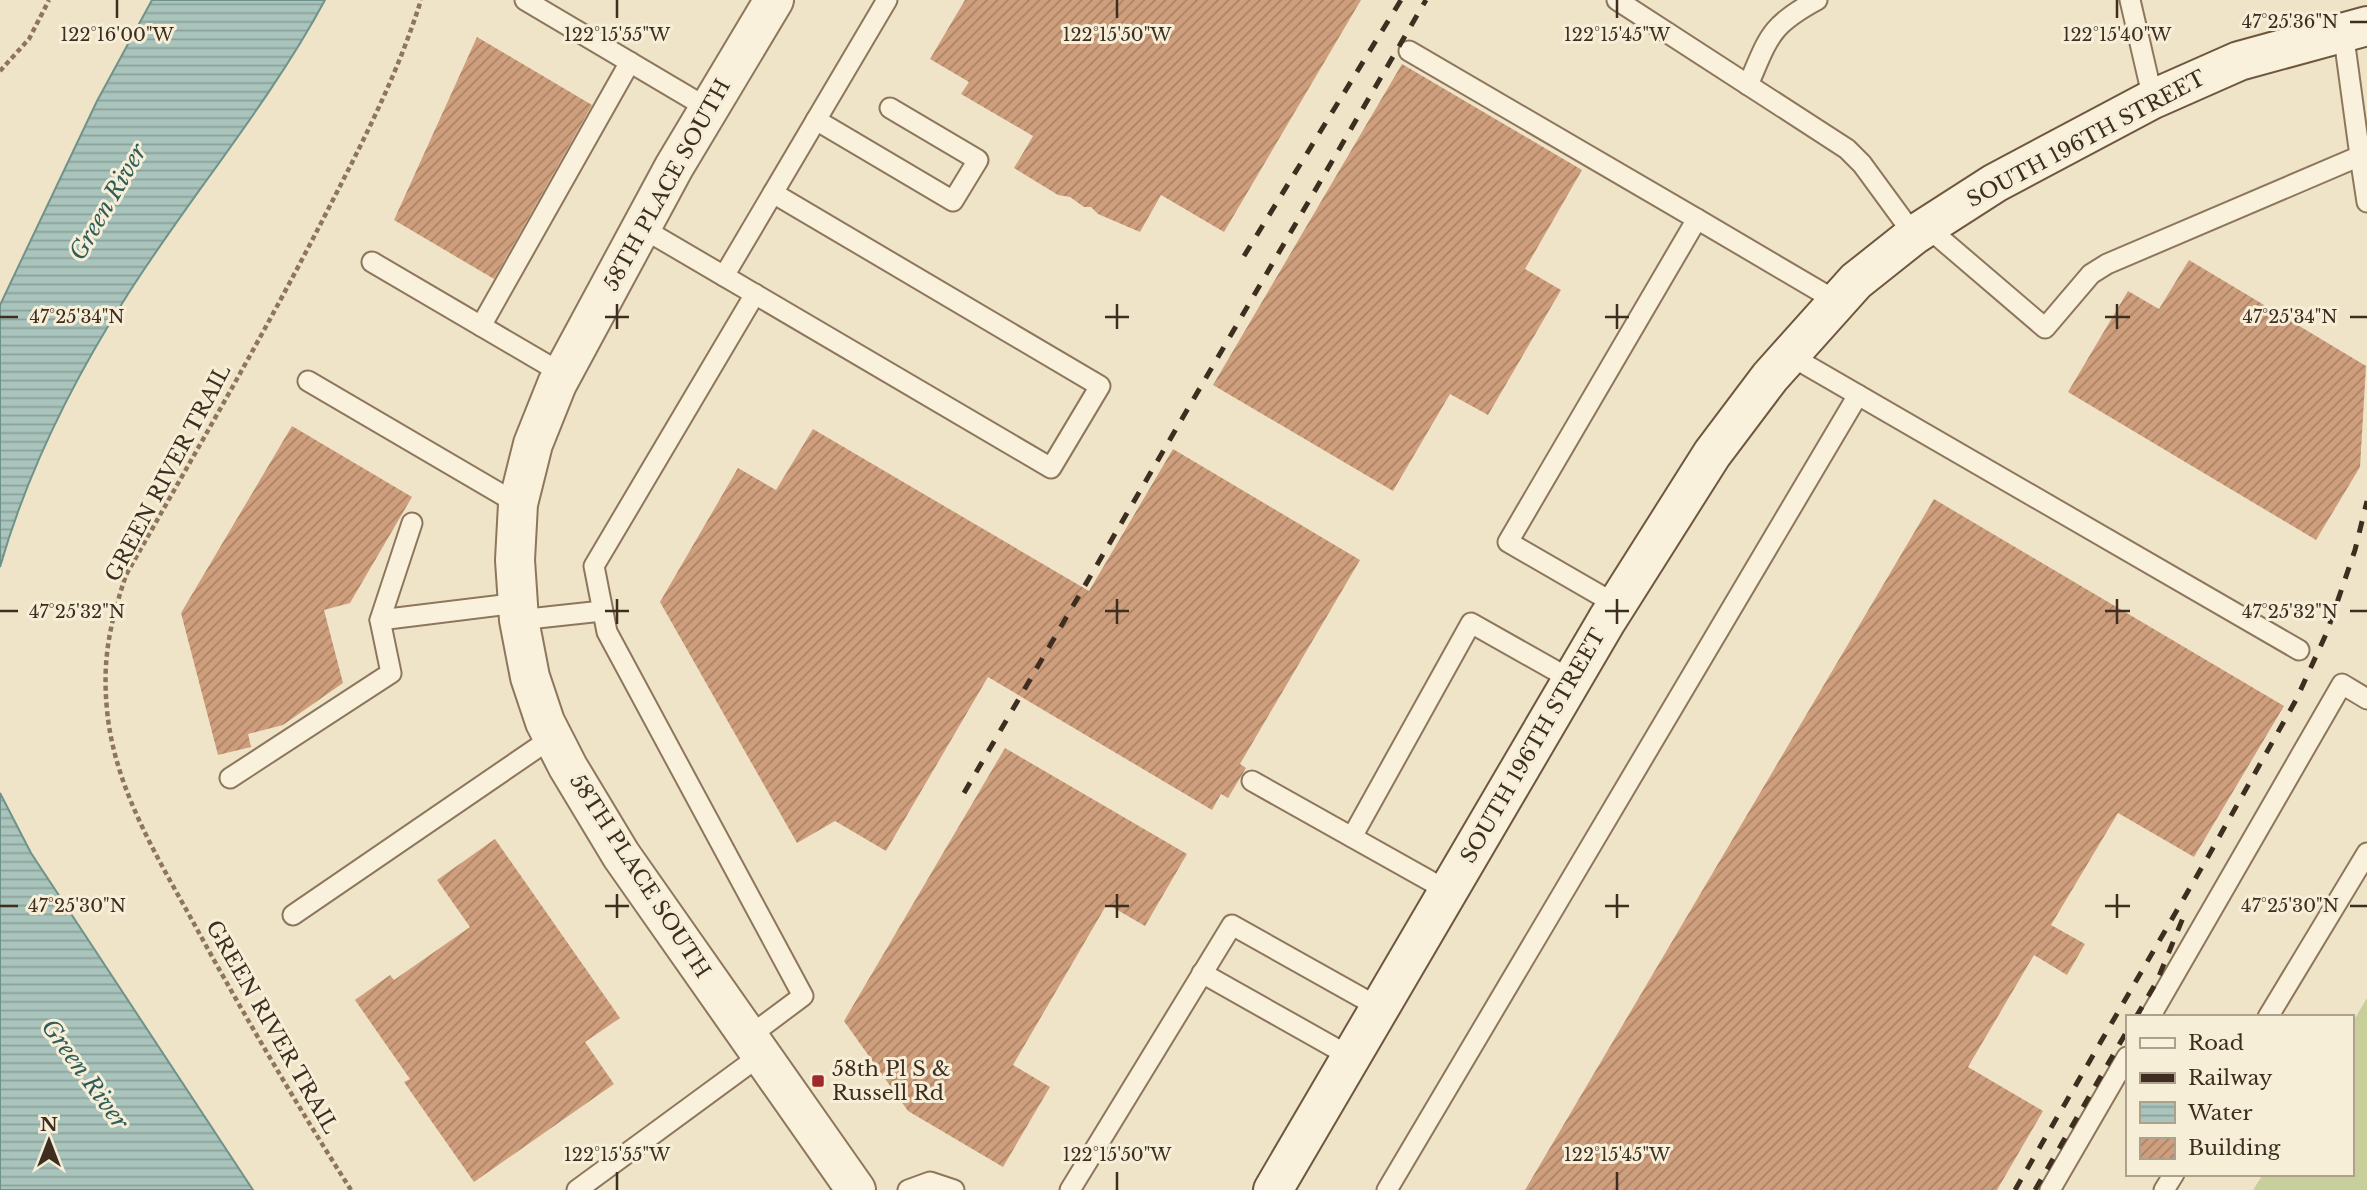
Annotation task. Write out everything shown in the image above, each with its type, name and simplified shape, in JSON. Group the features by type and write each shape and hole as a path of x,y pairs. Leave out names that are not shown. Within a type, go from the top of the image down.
{"main road":[{"name":"58TH PLACE SOUTH","path":"774,0 674,167 563,374 533,444 519,503 515,560 518,611 530,677 545,722 568,767 621,855 856,1190"},
{"name":"SOUTH 196TH STREET","path":"1273,1190 1616,605 1712,454 1770,377 1856,281 1921,231 1995,183 2153,99 2239,61 2355,29"}],"lane":[{"path":"525,0 709,109"},
{"path":"724,276 887,0"},
{"path":"1617,0 1847,149 1921,231 2045,328 2091,274 2107,264 2360,156"},
{"path":"1748,85 1772,31 1789,15 1817,0"},
{"path":"2130,0 2153,99"},
{"path":"2355,29 2360,156 2367,202"},
{"path":"1409,51 1838,302"},
{"path":"481,326 631,62"},
{"path":"816,120 953,201 978,160 890,108"},
{"path":"642,228 1051,468 1100,386 773,193"},
{"path":"1616,605 1508,542 1697,219"},
{"path":"372,262 563,374"},
{"path":"577,1190 755,1046 803,996 607,632 594,566 755,294"},
{"path":"1789,355 2300,650"},
{"path":"308,381 519,503"},
{"path":"1387,1190 1858,395"},
{"path":"230,778 391,673 380,620 412,523"},
{"path":"380,620 518,611 602,611"},
{"path":"1352,837 1471,623 1572,680"},
{"path":"2151,1015 2342,684 2367,699"},
{"path":"293,915 553,737"},
{"path":"1252,782 1448,891"},
{"path":"2269,1015 2367,853"},
{"path":"1070,1190 1232,925 1380,1008"},
{"path":"1202,973 1351,1057"},
{"path":"2050,1190 2126,1058"},
{"path":"908,1190 930,1182 954,1190"}],"path":[{"path":"0,71 29,39 49,0"},
{"name":"GREEN RIVER TRAIL","path":"351,1190 288,1091 230,990 137,817 118,764 107,713 105,663 112,617 126,575 285,293 365,139 401,56 421,0"}],"green space":[{"path":"2367,998 2367,1190 2253,1190 2262,1176 2353,1176 2353,1022"}],"water":[{"name":"Green River","path":"152,0 325,0 255,113 152,257 89,359 38,460 0,567 0,305 97,101"},
{"name":"Green River","path":"0,793 31,853 253,1190 0,1190"}],"building":[{"path":"965,0 1361,0 1224,232 1161,195 1140,232 1098,214 1091,207 1084,207 1070,197 1058,195 1014,168 1033,136 961,94 969,82 930,59"},
{"path":"477,37 592,105 494,279 394,220"},
{"path":"1402,64 1582,170 1525,269 1561,290 1488,415 1450,394 1393,491 1213,385"},
{"path":"2189,260 2366,366 2360,467 2316,540 2068,392 2128,291 2159,309"},
{"path":"292,426 412,497 350,603 324,610 343,683 283,725 248,734 251,747 218,755 181,613"},
{"path":"813,429 1089,591 1173,449 1360,560 1240,764 1246,768 1228,798 1221,794 1212,810 988,677 886,851 835,821 797,843 660,602 738,468 776,490"},
{"path":"1934,499 2284,706 2194,857 2118,813 2051,925 2085,944 2067,975 2034,955 1968,1067 2043,1111 1997,1190 1525,1190"},
{"path":"1005,748 1187,854 1145,926 1107,904 1013,1065 1050,1087 1003,1167 908,1111 844,1021"},
{"path":"495,839 620,1018 585,1042 614,1084 474,1182 404,1082 410,1079 355,1000 390,975 394,980 470,927 437,880"}],"railway":[{"path":"1244,256 1401,0"},
{"path":"964,793 1426,0"},
{"path":"2015,1190 2296,700 2327,632 2355,550 2367,501"},
{"path":"2137,1015 2157,981 2185,913"},
{"path":"2035,1190 2126,1033"}],"place":[{"name":"58th Pl S & Russell Rd","path":"818,1081"}]}
